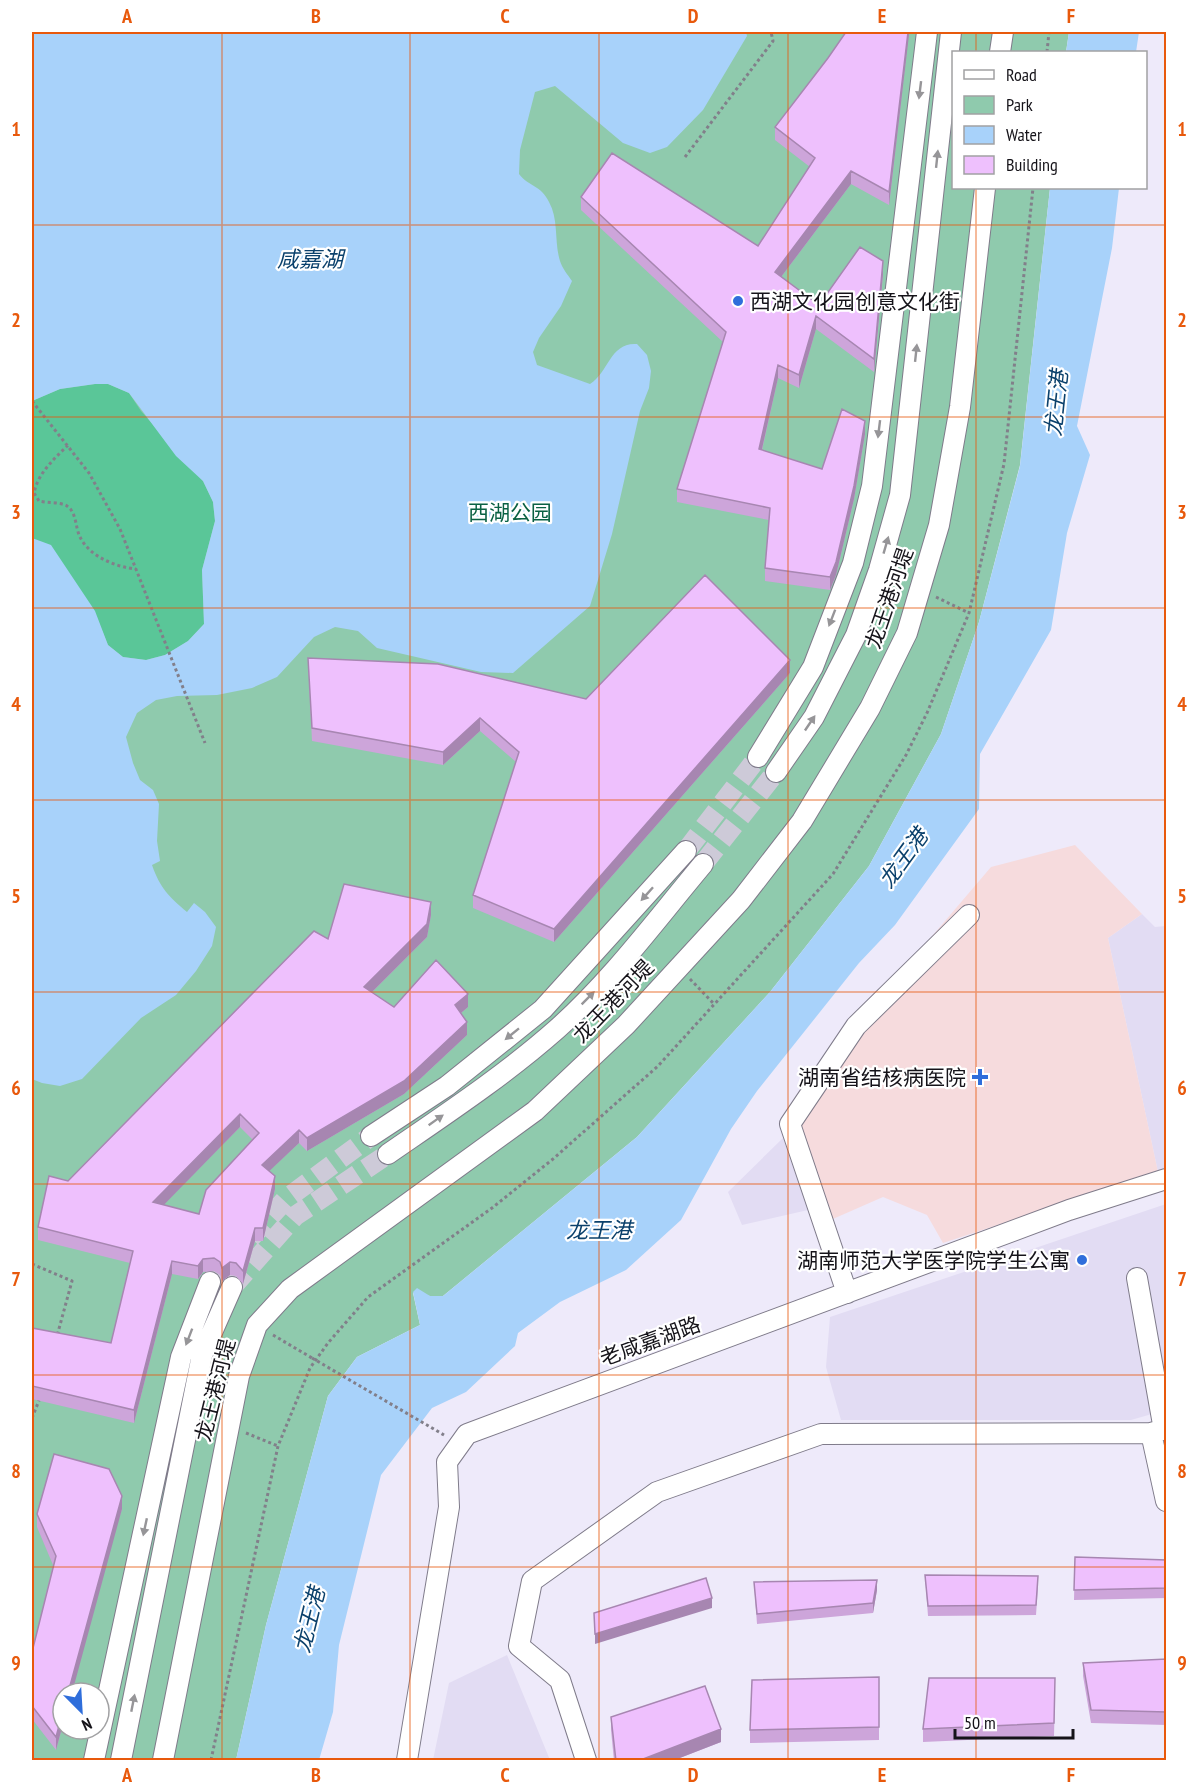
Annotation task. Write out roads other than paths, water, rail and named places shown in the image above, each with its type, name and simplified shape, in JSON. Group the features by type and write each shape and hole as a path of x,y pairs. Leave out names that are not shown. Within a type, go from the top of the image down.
{"street":[{"path":"758,757 813,667 853,563 872,486 927,32"},
{"path":"777,772 814,717 856,635 879,570 900,495 951,32"},
{"path":"1000,51 1003,32"},
{"name":"龙王港河堤","path":"163,1761 239,1376 257,1325 290,1289 535,1111 626,1025 741,900 802,821 870,708 906,633 939,525 960,407 985,189"},
{"path":"371,1136 447,1086 543,1009 686,850"},
{"path":"388,1154 494,1080 558,1028 606,980 703,864"},
{"path":"847,1293 790,1124 856,1026 969,915"},
{"name":"老咸嘉湖路","path":"407,1761 449,1507 447,1462 467,1434 1069,1210 1167,1179"},
{"path":"1137,1278 1161,1431 1167,1501"},
{"path":"94,1761 181,1357 210,1282"},
{"path":"122,1761 202,1355 232,1287"},
{"path":"586,1761 560,1680 519,1646 532,1581 657,1492 821,1434 1161,1431"}],"water":[{"name":"咸嘉湖","path":"32,32 746,32 747,36 703,110 667,147 650,153 623,143 555,86 535,92 520,150 519,174 539,189 549,202 554,216 560,261 572,281 561,306 539,338 533,352 537,365 590,384 602,372 615,353 628,345 637,344 647,355 651,371 649,388 640,411 612,534 590,606 513,673 481,672 377,648 358,631 335,627 314,637 277,677 252,688 217,695 177,696 156,700 137,713 126,737 140,780 153,790 159,804 157,841 160,861 152,865 162,886 175,902 187,912 194,903 205,912 216,927 212,946 196,971 176,995 141,1018 82,1079 60,1086 32,1079 32,538 51,545 95,611 108,645 123,657 146,660 165,655 188,641 204,624 202,570 215,521 213,502 203,481 176,456 129,393 108,384 95,384 60,389 32,401"},
{"path":"1069,32 1139,32 1136,51 1066,51"},
{"name":"龙王港","path":"1050,189 1119,189 1112,248 1077,426 1090,455 1067,533 1051,630 980,754 979,809 895,925 859,963 757,1091 731,1129 681,1220 626,1270 560,1302 518,1333 515,1346 466,1392 432,1408 381,1475 339,1645 333,1712 319,1760 236,1760 266,1625 328,1396 357,1357 420,1325 413,1292 417,1288 430,1296 443,1296 637,1137 770,992 869,866 941,734 979,622 1020,466"}],"tunnel":[{"path":"686,851 758,757"},
{"path":"703,864 776,772"},
{"path":"210,1282 286,1199 371,1136"},
{"path":"232,1287 295,1216 388,1154"}],"place":[{"name":"西湖文化园创意文化街","path":"738,301"},
{"name":"湖南省结核病医院","path":"980,1077"},
{"name":"湖南师范大学医学院学生公寓","path":"1082,1260"}],"park label":[{"name":"西湖公园","path":"510,512"}]}
